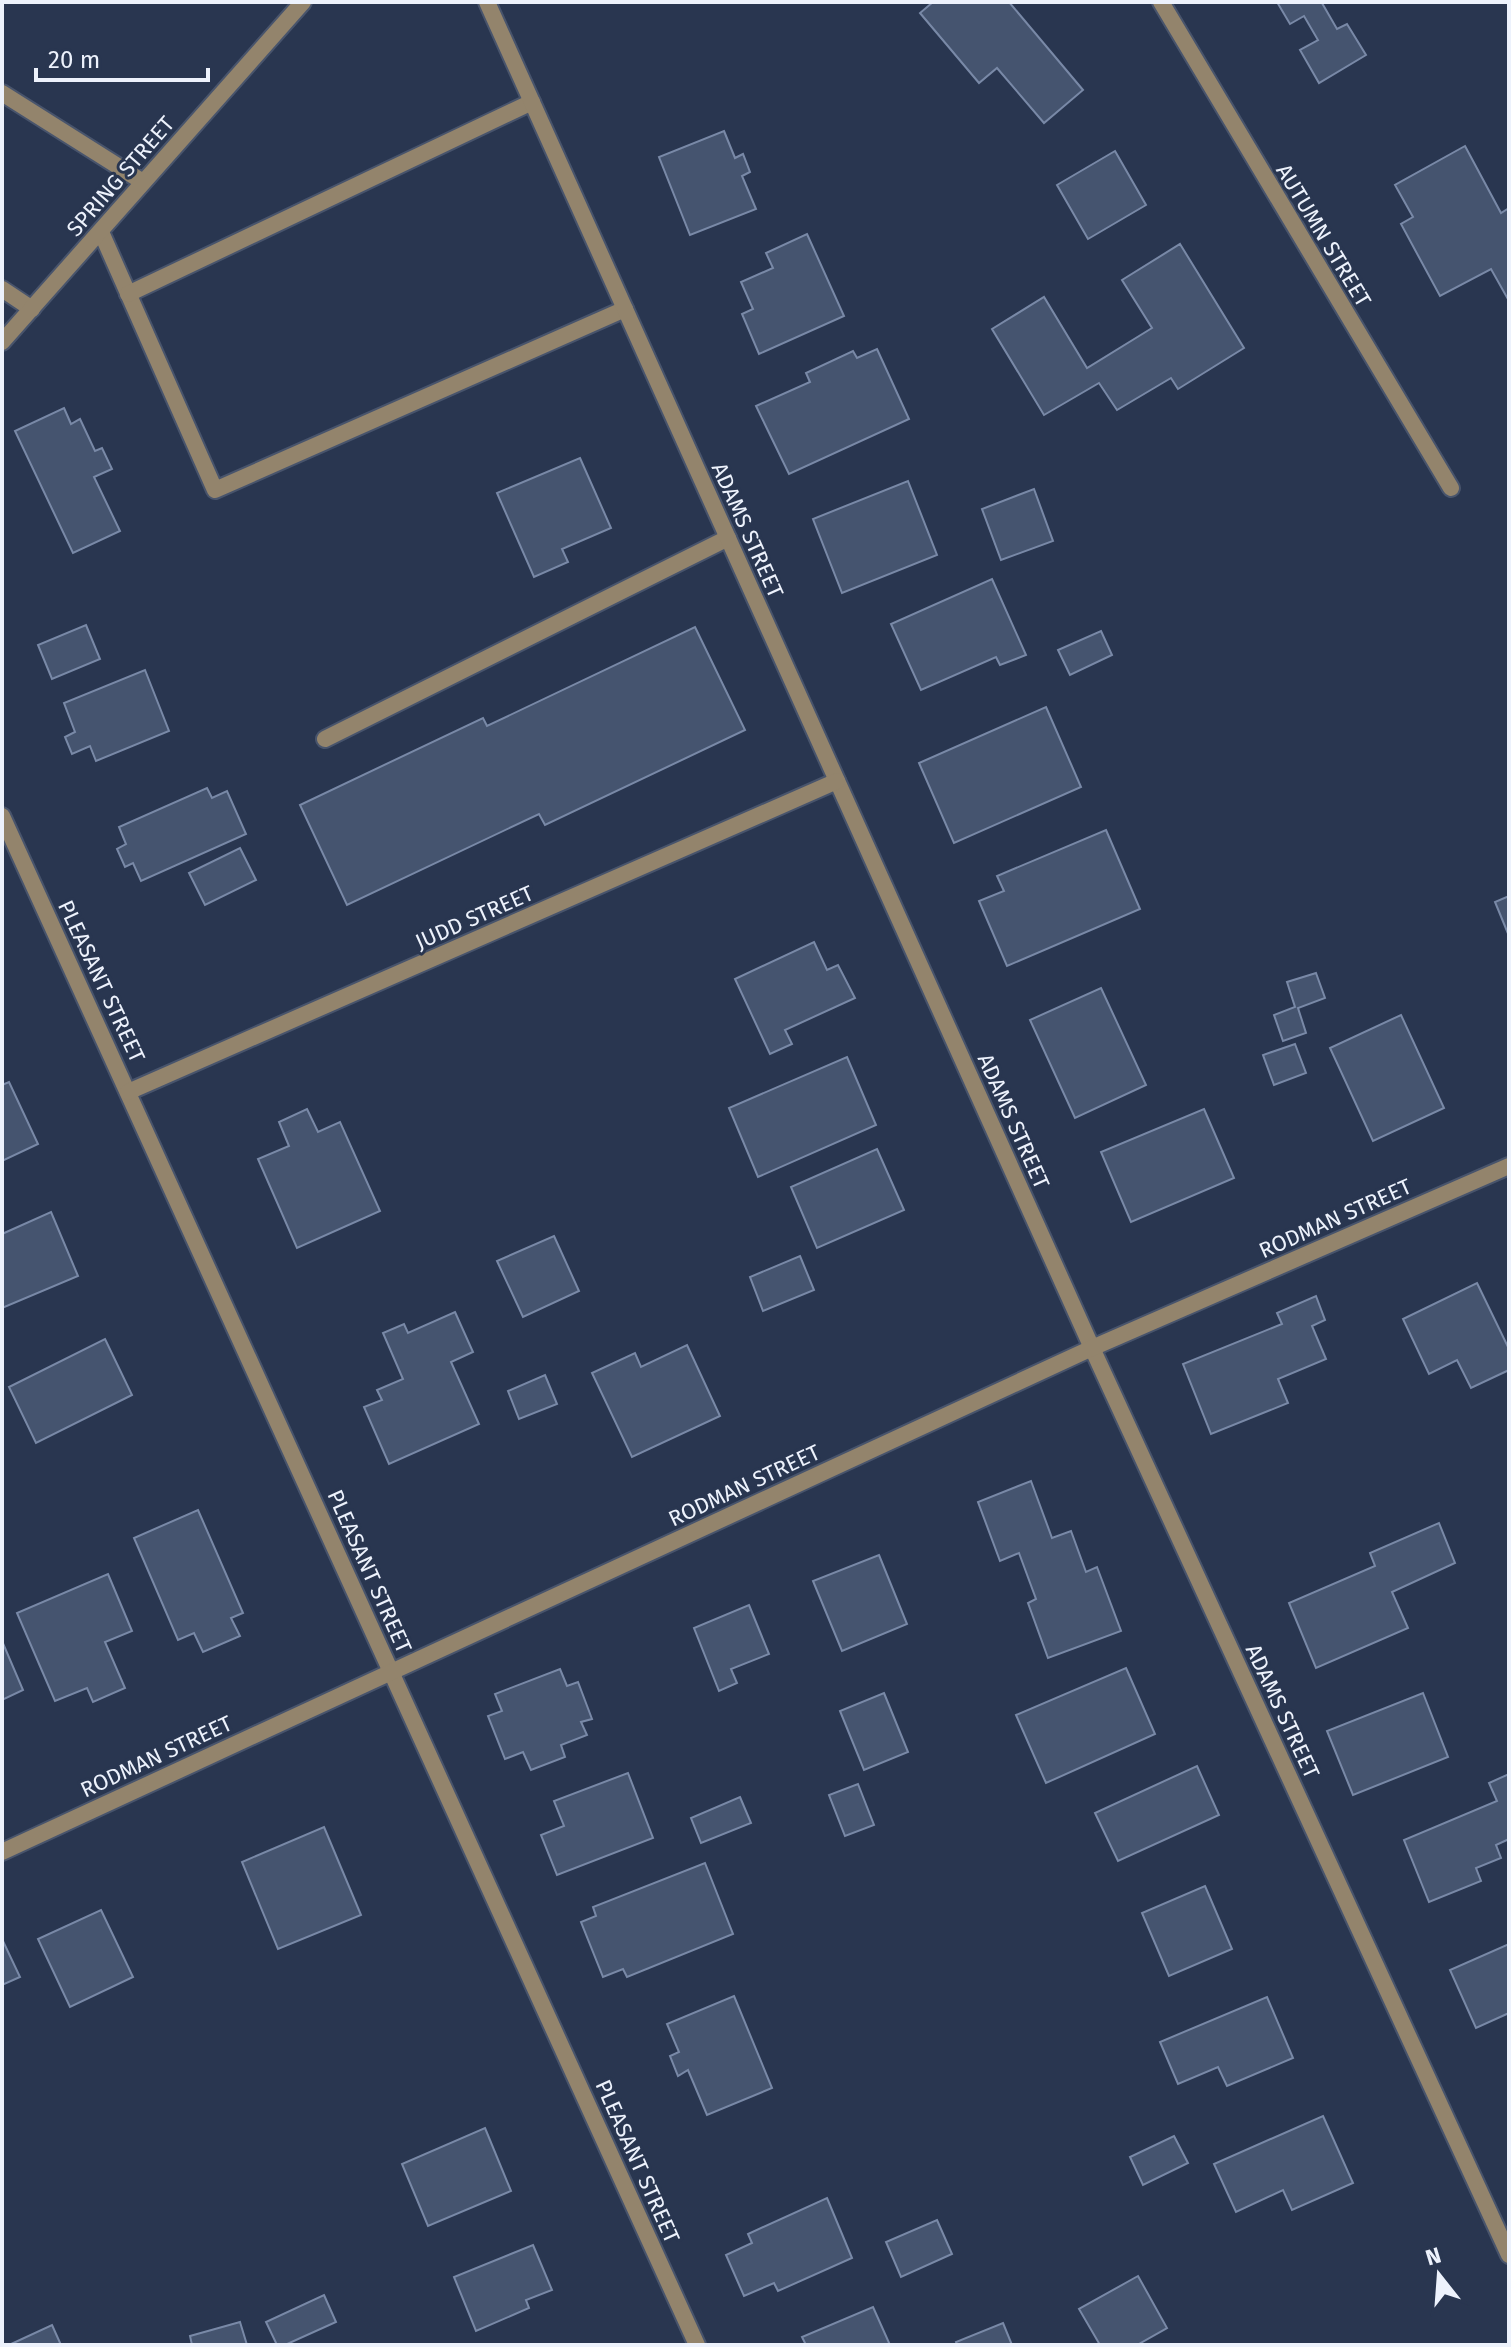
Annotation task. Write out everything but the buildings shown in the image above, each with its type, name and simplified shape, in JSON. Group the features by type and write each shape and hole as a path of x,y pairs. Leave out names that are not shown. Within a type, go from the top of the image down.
{"street":[{"name":"SPRING STREET","path":"2,342 303,2"},
{"name":"ADAMS STREET","path":"487,2 1092,1348 1509,2255"},
{"name":"AUTUMN STREET","path":"1161,2 1451,488"},
{"path":"2,93 143,182"},
{"path":"128,294 532,102"},
{"path":"101,232 215,490 625,309"},
{"path":"2,289 32,309"},
{"path":"325,739 728,538"},
{"name":"JUDD STREET","path":"128,1092 837,781"},
{"name":"PLEASANT STREET","path":"2,816 697,2345"},
{"name":"RODMAN STREET","path":"2,1852 1092,1348 1509,1166"}]}
